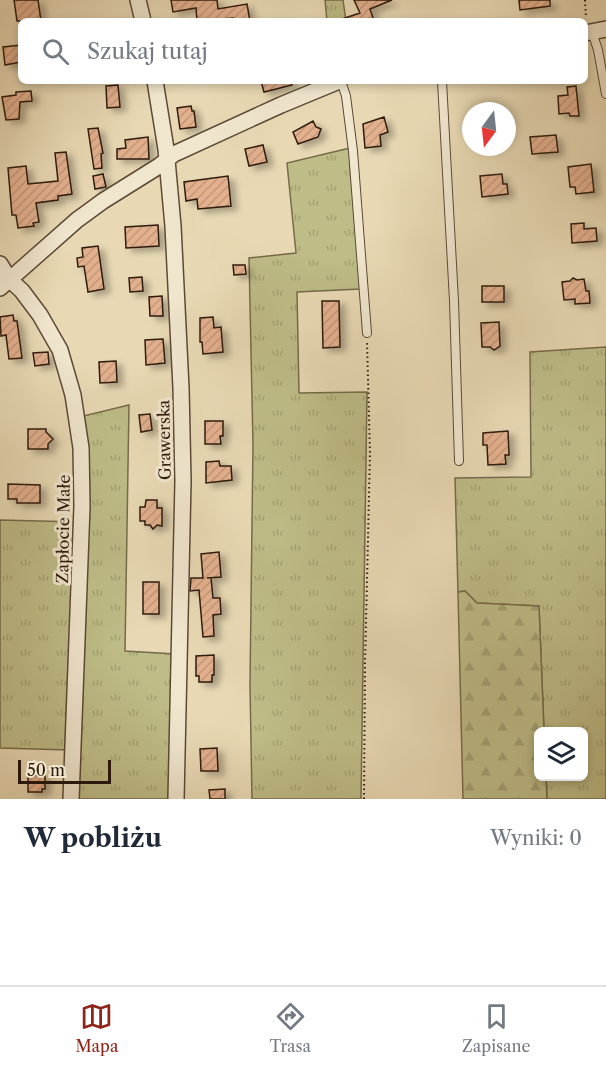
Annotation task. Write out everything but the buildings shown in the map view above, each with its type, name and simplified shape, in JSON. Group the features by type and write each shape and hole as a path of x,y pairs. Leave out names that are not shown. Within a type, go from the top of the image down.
{"street":[{"path":"138,0 142,18"},
{"name":"Grawerska","path":"155,84 173,226 181,388 183,481 176,799"},
{"path":"5,283 86,213 180,151 333,84"},
{"name":"Zapłocie Małe","path":"0,264 5,283 22,291 40,315 60,350 73,394 81,448 82,506 71,799"}],"lane":[{"path":"592,32 598,50 606,94"},
{"path":"341,84 346,96 353,151 367,333"},
{"path":"442,84 454,301 459,461"}],"path":[{"path":"585,0 592,32"},
{"path":"364,799 364,665 370,453 367,333"}],"green space":[{"path":"325,0 343,0 346,18 327,18"},
{"path":"350,148 360,289 297,292 299,393 367,392 361,799 252,799 250,685 253,445 249,258 296,253 287,163"},
{"path":"606,347 606,799 547,799 546,781 588,781 588,727 544,727 539,606 477,603 465,591 458,592 455,478 531,477 530,352"},
{"path":"129,405 125,651 175,654 173,799 74,799 79,417"},
{"path":"0,520 79,522 69,750 0,748"},
{"path":"465,591 477,603 539,606 544,727 534,727 534,781 546,781 547,799 463,799 458,592"}]}
